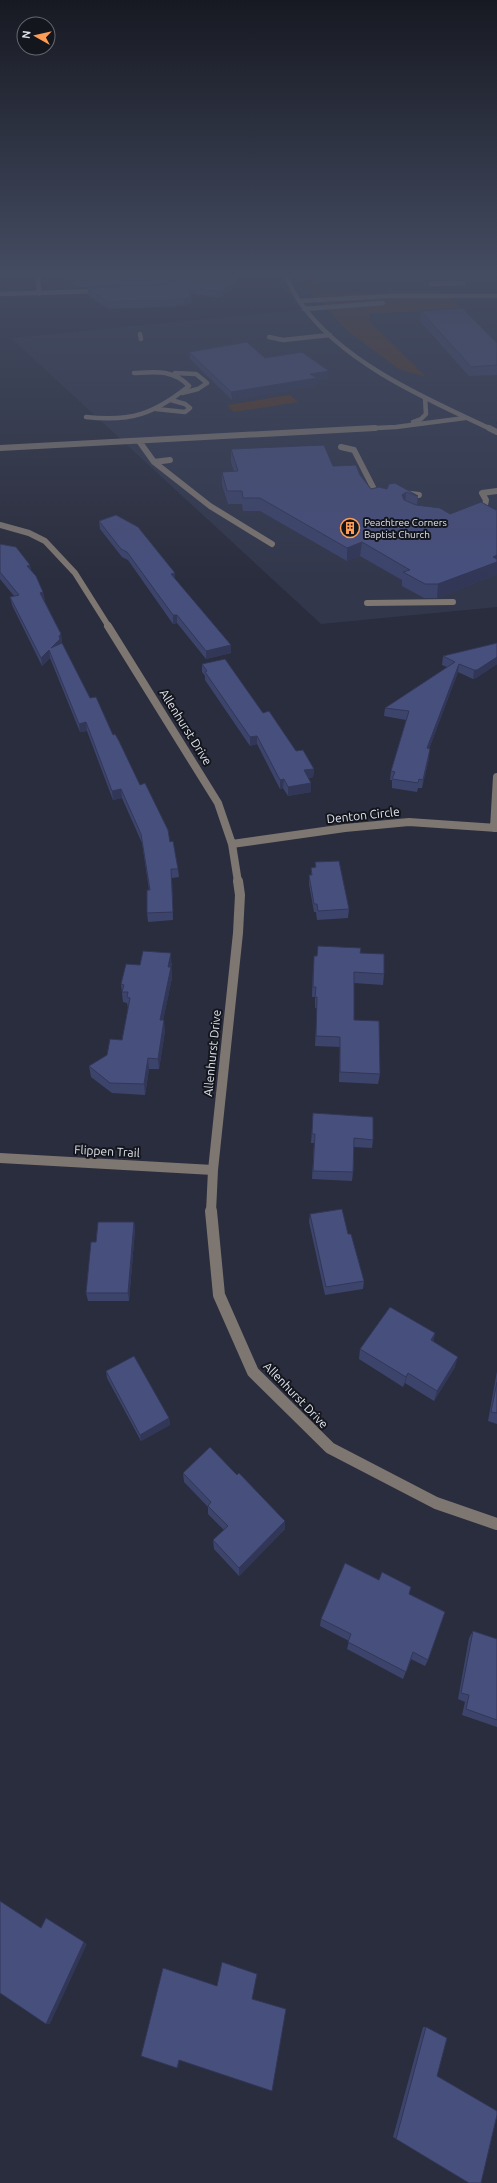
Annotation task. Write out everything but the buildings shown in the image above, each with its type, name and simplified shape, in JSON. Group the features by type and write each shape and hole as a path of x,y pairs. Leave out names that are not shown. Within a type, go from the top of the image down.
{"street":[{"path":"86,417 136,418 171,400 189,386 182,377"},
{"path":"180,393 198,389 207,383 200,377"},
{"path":"389,377 425,398 497,432"},
{"path":"396,427 421,420 427,414 428,408 425,398"},
{"path":"156,409 185,412 190,408 186,404 171,400"},
{"path":"0,448 396,427 465,418"},
{"path":"139,441 154,462 210,506 272,544"},
{"path":"341,447 354,450 376,493 384,498"},
{"path":"154,462 170,460"},
{"path":"373,488 388,490"},
{"path":"463,512 485,505 486,500 482,493 497,491"},
{"path":"396,492 419,495"},
{"name":"Allenhurst Drive","path":"0,525 29,533 45,541 75,573 218,803 232,844 240,895 238,933 213,1170 210,1220 219,1295 253,1372 330,1448 436,1503 497,1524"},
{"path":"367,603 392,604 453,602"},
{"path":"496,828 497,777"},
{"name":"Denton Circle","path":"232,844 345,828 409,822 496,828"},
{"name":"Flippen Trail","path":"0,1158 213,1170"}],"shaded area":[{"path":"53,377 497,377 497,422 495,423 497,424 497,607 321,624"},
{"path":"290,395 298,402 234,412 227,405"}],"place":[{"name":"Peachtree Corners Baptist Church","path":"350,528"}]}
